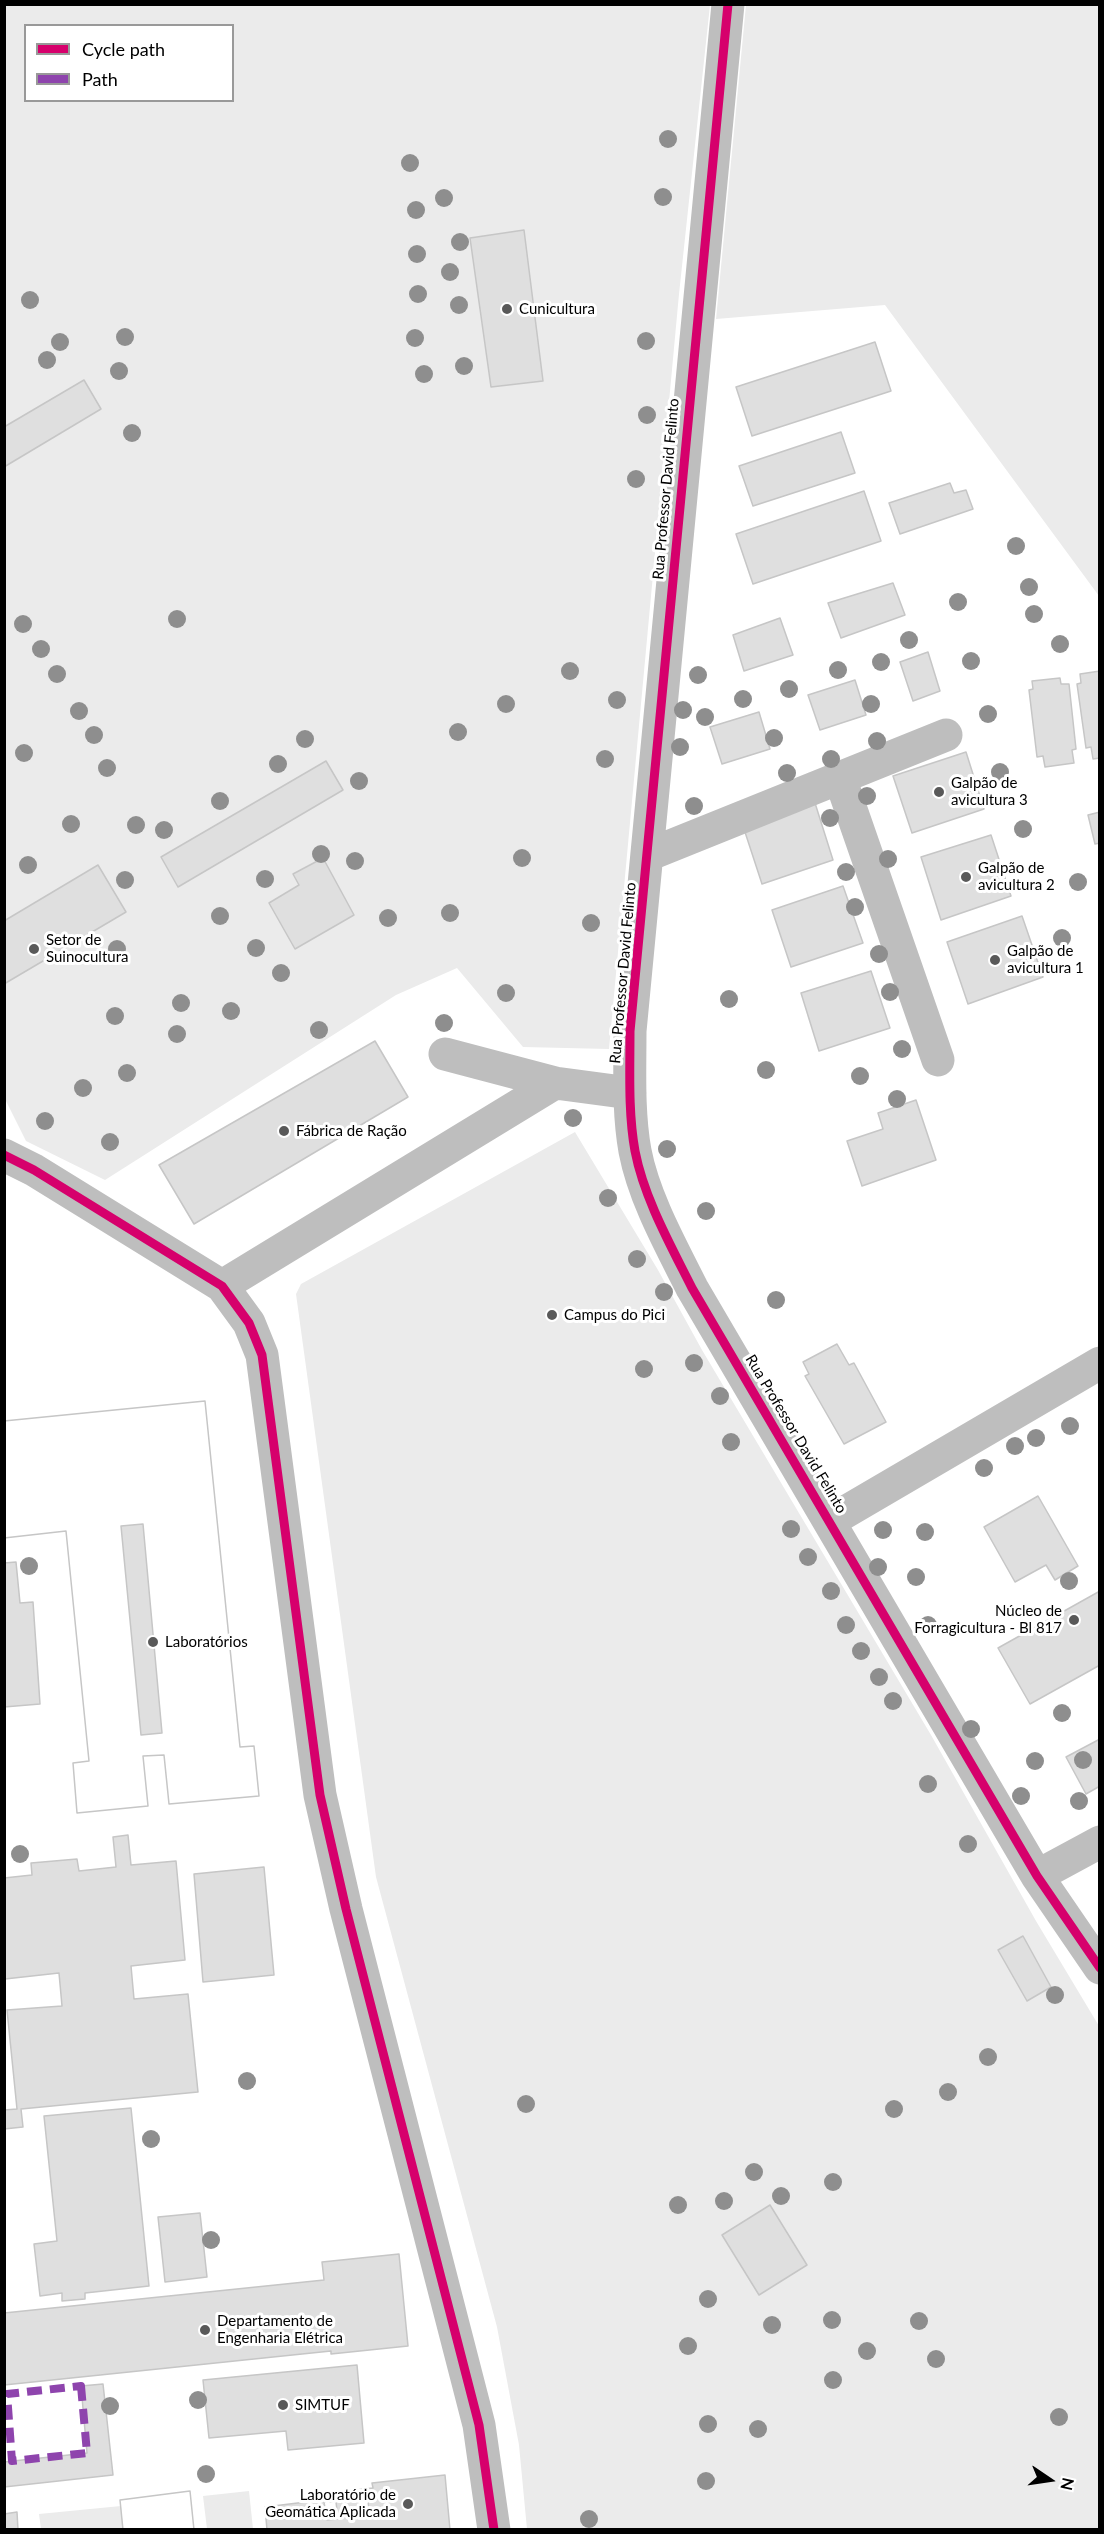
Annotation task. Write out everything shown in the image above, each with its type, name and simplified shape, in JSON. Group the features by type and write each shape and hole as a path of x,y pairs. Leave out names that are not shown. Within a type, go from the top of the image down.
{"street":[{"name":"Rua Professor David Felinto","path":"728,4 630,1031 630,1093 635,1152 658,1220 692,1287 1037,1876 1100,1968"},
{"path":"648,855 946,735"},
{"path":"840,778 938,1059"},
{"path":"445,1054 555,1083 630,1093"},
{"path":"222,1286 555,1083"},
{"path":"4,1155 34,1170 222,1286 249,1323 262,1354 320,1795 349,1920 478,2425 494,2529"},
{"path":"830,1521 1096,1372"},
{"path":"1037,1876 1100,1842"}],"shaded area":[{"path":"4,5 710,5 679,294 609,1049 523,1047 457,968 396,995 105,1180 26,1141 4,1097"},
{"path":"746,5 1099,5 1099,596 885,305 716,319"},
{"path":"575,1132 931,1735 1036,1921 1099,2026 1099,2529 527,2529 519,2445 497,2327 376,1877 296,1294 301,1284"},
{"path":"249,2491 253,2529 207,2529 203,2496"},
{"path":"121,2506 123,2529 41,2529 39,2514"}],"building":[{"name":"Cunicultura","path":"524,230 543,381 491,387 470,238"},
{"path":"875,342 891,391 752,436 736,387"},
{"path":"84,380 101,409 4,467 4,427"},
{"path":"841,432 855,473 753,506 739,466"},
{"path":"950,483 954,493 966,490 973,509 900,534 889,503"},
{"path":"864,491 881,541 753,584 736,534"},
{"path":"893,583 905,615 841,638 828,603"},
{"path":"780,618 793,655 744,671 733,635"},
{"path":"928,652 940,691 913,701 900,662"},
{"path":"1100,671 1100,758 1093,759 1091,747 1086,748 1077,684 1081,683 1080,674"},
{"path":"1060,678 1061,684 1069,684 1076,749 1072,750 1074,763 1045,767 1043,756 1037,757 1029,690 1033,689 1032,681"},
{"path":"855,680 866,715 820,730 808,695"},
{"path":"759,712 770,749 722,764 710,727"},
{"name":"Galpão de avicultura 3","path":"966,752 984,809 912,833 893,776"},
{"path":"326,761 343,790 178,887 161,857"},
{"path":"815,803 833,860 762,884 743,826"},
{"path":"1100,812 1100,843 1095,844 1088,815"},
{"name":"Galpão de avicultura 2","path":"991,835 1011,896 941,920 921,857"},
{"path":"323,858 354,915 295,949 269,903 299,885 293,874"},
{"name":"Setor de Suinocultura","path":"98,865 126,912 4,984 4,921"},
{"path":"843,886 863,943 791,967 772,910"},
{"name":"Galpão de avicultura 1","path":"1022,916 1043,977 968,1004 947,942"},
{"path":"871,971 890,1028 819,1051 801,993"},
{"name":"Fábrica de Ração","path":"375,1041 408,1097 194,1224 159,1165"},
{"path":"916,1100 936,1160 862,1186 847,1141 883,1129 878,1113"},
{"path":"837,1344 849,1365 854,1363 886,1422 844,1444 805,1376 809,1374 803,1362"},
{"name":"Laboratórios","path":"205,1401 240,1747 254,1746 259,1796 169,1804 164,1755 143,1756 148,1806 77,1813 73,1763 89,1761 66,1531 4,1538 4,1421","holes":["143,1524 162,1733 141,1735 121,1526"]},
{"name":"Laboratórios","path":"205,1401 240,1747 254,1746 259,1796 169,1804 164,1755 143,1756 148,1806 77,1813 73,1763 89,1761 66,1531 4,1538 4,1421"},
{"path":"1038,1496 1078,1566 1055,1580 1046,1565 1015,1582 984,1527"},
{"path":"16,1562 20,1603 33,1602 40,1704 4,1707 4,1563"},
{"name":"Núcleo de Forragicultura - Bl 817","path":"1100,1591 1100,1665 1030,1704 998,1648"},
{"path":"1100,1739 1100,1786 1086,1794 1066,1757"},
{"path":"128,1835 131,1865 176,1861 185,1960 131,1966 134,1999 188,1994 198,2092 21,2109 23,2127 4,2129 4,2110 17,2109 7,2010 62,2006 59,1973 5,1979 4,1878 32,1875 31,1863 77,1859 79,1871 116,1867 113,1837"},
{"path":"264,1867 274,1975 203,1982 194,1874"},
{"path":"1023,1936 1051,1987 1027,2001 998,1950"},
{"path":"131,2108 149,2286 85,2293 85,2299 62,2301 62,2293 40,2296 34,2244 57,2241 44,2116"},
{"path":"770,2205 807,2265 759,2295 722,2235"},
{"path":"200,2213 207,2277 165,2282 158,2217"},
{"name":"Departamento de Engenharia Elétrica","path":"399,2254 408,2346 331,2354 331,2351 4,2385 4,2313 324,2280 322,2262"},
{"name":"SIMTUF","path":"357,2365 364,2443 288,2450 286,2431 209,2438 203,2380"},
{"path":"103,2384 113,2475 4,2487 4,2462 87,2453 81,2386"},
{"name":"Laboratório de Geomática Aplicada","path":"445,2475 450,2530 267,2530 265,2507 322,2500 321,2494 373,2488 372,2483","holes":["368,2498 369,2515 360,2516 359,2499","324,2502 336,2502 338,2519 327,2520"]},
{"path":"190,2491 194,2530 123,2530 120,2500"},
{"path":"190,2491 194,2530 123,2530 120,2500"},
{"path":"17,2512 18,2530 4,2530 4,2514"}],"marked path":[{"path":"81,2386 87,2453 12,2461 7,2394 81,2386"}],"cycle path":[{"path":"728,4 630,1031 630,1106 635,1151 651,1204 692,1288 1037,1876 1100,1968"},
{"path":"4,1155 34,1170 222,1286 249,1323 262,1355 320,1795 346,1909 479,2425 494,2530"}],"place":[{"name":"Cunicultura","path":"507,309"},
{"name":"Galpão de avicultura 3","path":"939,792"},
{"name":"Galpão de avicultura 2","path":"966,877"},
{"name":"Setor de Suinocultura","path":"34,949"},
{"name":"Galpão de avicultura 1","path":"995,960"},
{"name":"Fábrica de Ração","path":"284,1131"},
{"name":"Campus do Pici","path":"552,1315"},
{"name":"Núcleo de Forragicultura - Bl 817","path":"1074,1620"},
{"name":"Laboratórios","path":"153,1642"},
{"name":"Departamento de Engenharia Elétrica","path":"205,2330"},
{"name":"SIMTUF","path":"283,2405"},
{"name":"Laboratório de Geomática Aplicada","path":"408,2504"}]}
